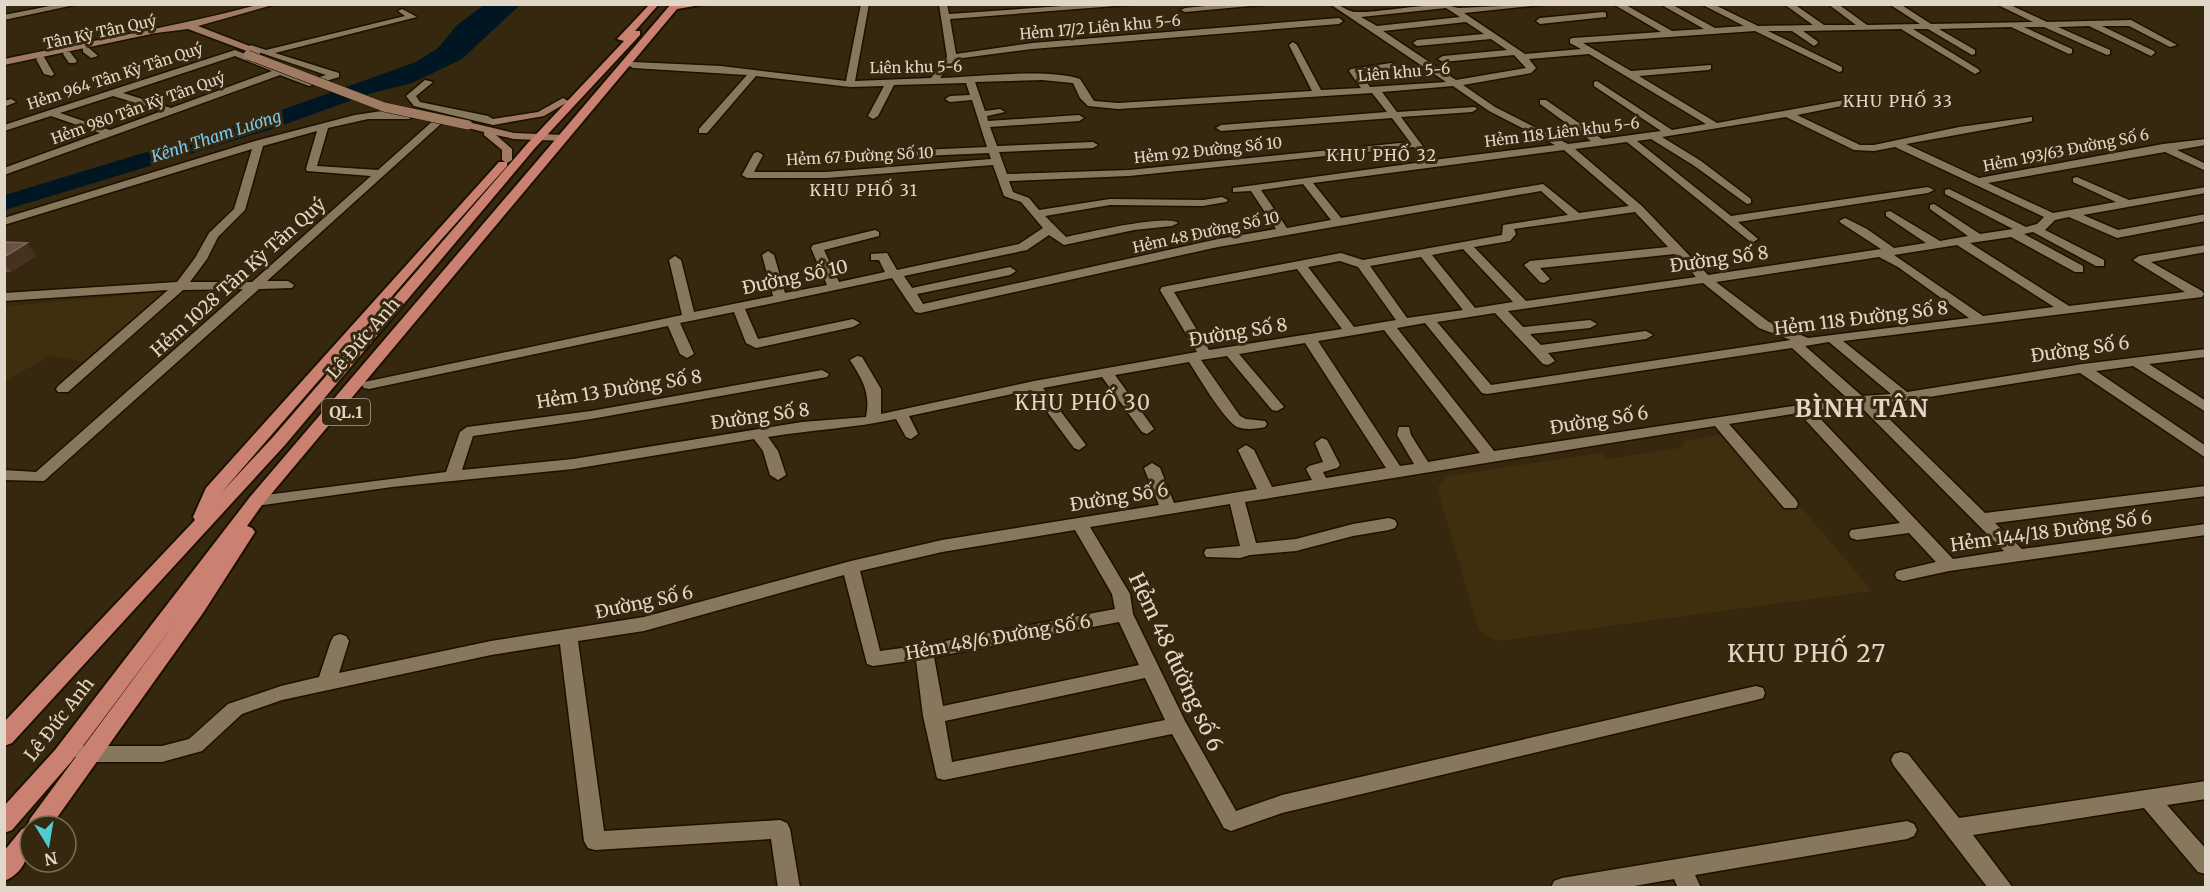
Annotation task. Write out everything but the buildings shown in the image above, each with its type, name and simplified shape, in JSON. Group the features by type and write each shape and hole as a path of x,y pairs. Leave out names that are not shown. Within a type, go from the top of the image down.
{"highway":[{"path":"676,5 702,4"},
{"path":"638,5 653,6"},
{"name":"Lê Đức Anh","path":"47,814 196,608 248,529 264,500 369,385 594,116 629,65 676,5"},
{"name":"Lê Đức Anh","path":"568,101 676,5"},
{"name":"Lê Đức Anh","path":"4,737 279,441 436,258 538,133 653,6"},
{"name":"Lê Đức Anh","path":"4,823 63,756 264,500 567,134 629,65"},
{"name":"Lê Đức Anh","path":"197,529 212,492 417,258 507,160 538,133"},
{"path":"417,258 436,258"},
{"path":"4,870 18,852"}],"main road":[{"path":"175,33 189,26 272,4"},
{"name":"Tân Kỳ Tân Quý","path":"4,62 156,30 189,26 252,52"},
{"name":"Tân Kỳ Tân Quý","path":"4,67 41,60 70,58 175,33 235,53 252,52"},
{"path":"252,52 384,107 475,125 538,133 567,134"},
{"path":"475,125 541,114 568,101"},
{"path":"493,122 538,133"},
{"path":"475,125 507,148 507,160"}],"street":[{"path":"4,18 75,4"},
{"path":"850,84 865,4"},
{"path":"934,80 952,57 943,4"},
{"path":"945,17 1031,7 1136,4"},
{"path":"1334,4 1501,114 1566,147 1638,208 1705,279 1749,315 1801,343 2018,555"},
{"path":"1455,11 1546,4"},
{"path":"1617,4 1670,34"},
{"path":"1664,4 1712,30"},
{"path":"1705,4 1839,69"},
{"path":"1788,4 1822,28"},
{"path":"1832,4 1865,27"},
{"path":"1893,4 1972,52"},
{"path":"2000,4 2107,52"},
{"path":"1353,15 1446,5 1519,55"},
{"path":"1185,10 1273,11 1339,21"},
{"path":"268,52 413,17 402,11"},
{"name":"Hẻm 17/2 Liên khu 5-6","path":"952,57 1273,11"},
{"path":"1540,21 1603,15"},
{"path":"1591,17 1627,38"},
{"path":"1375,29 1468,20"},
{"path":"2088,23 2151,53"},
{"path":"1714,125 1574,41 1712,30 2131,23 2173,45"},
{"path":"2011,24 2069,51"},
{"path":"1902,27 1975,71"},
{"path":"1794,28 1814,43"},
{"path":"1417,43 1492,36"},
{"path":"1293,45 1318,94"},
{"path":"1443,59 1591,51"},
{"name":"Tân Kỳ Tân Quý","path":"235,53 309,83 336,75 268,52 252,52"},
{"name":"Hẻm 964 Tân Kỳ Tân Quý","path":"4,128 235,53"},
{"name":"Liên khu 5-6","path":"629,65 697,67 850,84 1042,77 1071,79 1077,81 1085,98 1091,104 1102,106 1372,91 1454,83 1528,71 1531,68 1519,55"},
{"path":"41,60 50,74"},
{"path":"1390,66 1354,71 1395,116 1429,164"},
{"path":"1630,74 1708,67"},
{"path":"703,131 753,73"},
{"name":"Hẻm 980 Tân Kỳ Tân Quý","path":"4,172 172,111 286,74"},
{"path":"970,81 1008,194 1025,200 1039,213 1050,229 1064,241 1134,227 1172,223"},
{"path":"428,82 411,96 417,104 484,118 493,122"},
{"path":"873,116 891,82"},
{"path":"1597,84 1670,133"},
{"path":"111,92 172,111"},
{"path":"950,99 975,97"},
{"path":"1543,102 1601,143"},
{"name":"Hẻm 118 Liên khu 5-6","path":"1237,190 1629,139 1789,115 1844,103"},
{"path":"1221,128 1472,109"},
{"path":"51,112 112,134"},
{"path":"982,119 1000,112"},
{"path":"4,222 259,143 371,114 392,113 438,122 475,125"},
{"path":"1789,115 1858,148 1874,148 1895,142 2028,119"},
{"path":"982,119 1079,118"},
{"name":"Hẻm 1028 Tân Kỳ Tân Quý","path":"4,475 39,477 438,122"},
{"path":"325,126 311,169 381,173"},
{"path":"1652,135 1696,163 1747,201"},
{"path":"1629,139 1752,239"},
{"path":"1895,142 2052,217"},
{"name":"Hẻm 193/63 Đường Số 6","path":"1976,182 2163,147 2205,142"},
{"path":"63,389 181,285 201,259 213,235 238,210 259,143"},
{"name":"Hẻm 92 Đường Số 10","path":"1002,178 1129,173 1417,144"},
{"path":"833,157 995,156 1093,145"},
{"path":"2163,147 2205,168"},
{"name":"Hẻm 67 Đường Số 10","path":"758,155 747,175 826,175 995,156"},
{"path":"1305,180 1338,222"},
{"path":"2077,180 2128,204"},
{"path":"1254,187 1283,231"},
{"name":"Hẻm 48 Đường Số 10","path":"875,257 883,256 920,309 1218,243 1543,187 1577,217"},
{"path":"362,190 377,192"},
{"path":"1730,220 1876,200 1928,190"},
{"name":"Đường Số 8","path":"264,500 453,475 573,464 802,427 872,420 1034,386 1199,356 1522,304 1979,239 2042,227 2044,222 2052,217 2205,190"},
{"path":"1949,192 2023,230 2100,263"},
{"path":"1039,213 1110,201 1203,203 1222,200"},
{"path":"1934,207 1979,239"},
{"path":"1260,424 1243,424 1235,419 1199,356 1166,290 1341,256 1362,264 1506,238 1510,234 1507,226 1638,208"},
{"path":"1890,214 1906,227 1939,245"},
{"path":"2071,214 2117,234 2205,217"},
{"path":"1947,218 1962,216"},
{"path":"1845,221 1863,231 1887,253 1982,321"},
{"name":"Đường Số 10","path":"369,385 1023,247 1050,229"},
{"path":"2023,230 2079,269 2062,272"},
{"path":"834,286 817,248 875,234"},
{"path":"1960,242 2067,310"},
{"path":"1465,245 1522,304"},
{"name":"Hẻm 118 Đường Số 8","path":"1429,320 1487,390 1832,338 2198,294 2139,260 2205,248"},
{"path":"1544,279 1530,264 1676,250"},
{"path":"1423,252 1472,312"},
{"path":"768,255 780,298"},
{"path":"675,260 689,318"},
{"path":"1300,264 1351,332"},
{"path":"1362,264 1404,323"},
{"path":"909,292 1010,271"},
{"path":"5,297 181,285 288,285"},
{"path":"738,307 756,344 853,323"},
{"path":"1498,308 1548,361"},
{"path":"672,321 687,354"},
{"path":"1520,331 1590,324"},
{"path":"1388,326 1490,456"},
{"path":"1537,350 1646,336"},
{"path":"1310,338 1396,472"},
{"path":"1832,338 1904,397"},
{"path":"1230,351 1277,407"},
{"name":"Đường Số 6","path":"63,756 92,753 162,754 195,745 235,709 281,693 491,648 644,624 851,567 942,546 1490,456 1860,400 1904,397 2135,361 2201,357"},
{"path":"857,360 875,391 877,404 872,420"},
{"path":"2135,361 2205,408"},
{"path":"2083,368 2205,453"},
{"path":"1106,373 1147,429"},
{"name":"Hẻm 13 Đường Số 8","path":"453,475 467,432 591,415 822,374"},
{"path":"1034,386 1079,445"},
{"path":"1803,409 1949,565"},
{"path":"900,414 911,434"},
{"path":"1719,422 1790,504"},
{"path":"1404,430 1404,435 1424,468"},
{"path":"758,434 770,451 778,475"},
{"path":"1321,484 1314,469 1332,465 1322,444"},
{"path":"1246,450 1267,493"},
{"path":"1152,468 1168,509"},
{"path":"1982,519 2205,491"},
{"path":"1236,498 1249,549"},
{"name":"Hẻm 48 đường số 6","path":"1079,523 1121,594 1124,614 1177,725 1231,822 1282,804 1756,693"},
{"path":"1212,553 1296,545 1353,530 1389,524"},
{"path":"1857,534 1912,527"},
{"name":"Hẻm 144/18 Đường Số 6","path":"1903,575 1949,565 2205,529"},
{"name":"Hẻm 48/6 Đường Số 6","path":"851,567 873,659 924,652 1124,614"},
{"path":"568,637 596,841 780,829 789,888"},
{"path":"327,683 340,641"},
{"path":"924,652 944,772 1177,725"},
{"path":"933,716 1151,670"},
{"path":"1901,760 2002,888"},
{"path":"1956,828 2205,790"},
{"path":"2148,799 2205,866"},
{"path":"1562,888 1907,830"},
{"path":"1679,868 1690,888"}],"shaded area":[{"path":"166,292 85,362 50,355 5,382 4,311 8,306"},
{"path":"1720,434 1747,443 1872,591 1497,641 1479,631 1437,488 1447,476 1601,453 1608,459 1680,448 1685,441"}],"water":[{"name":"Kênh Tham Lương","path":"484,5 520,5 462,59 412,83 369,94 272,129 5,210 5,195 262,117 416,62 438,48 456,26"}],"district":[{"name":"KHU PHỐ 33","path":"1898,101"},
{"name":"KHU PHỐ 32","path":"1382,155"},
{"name":"KHU PHỐ 31","path":"864,190"},
{"name":"KHU PHỐ 30","path":"1083,402"},
{"name":"BÌNH TÂN","path":"1862,408"},
{"name":"KHU PHỐ 27","path":"1807,653"}]}
